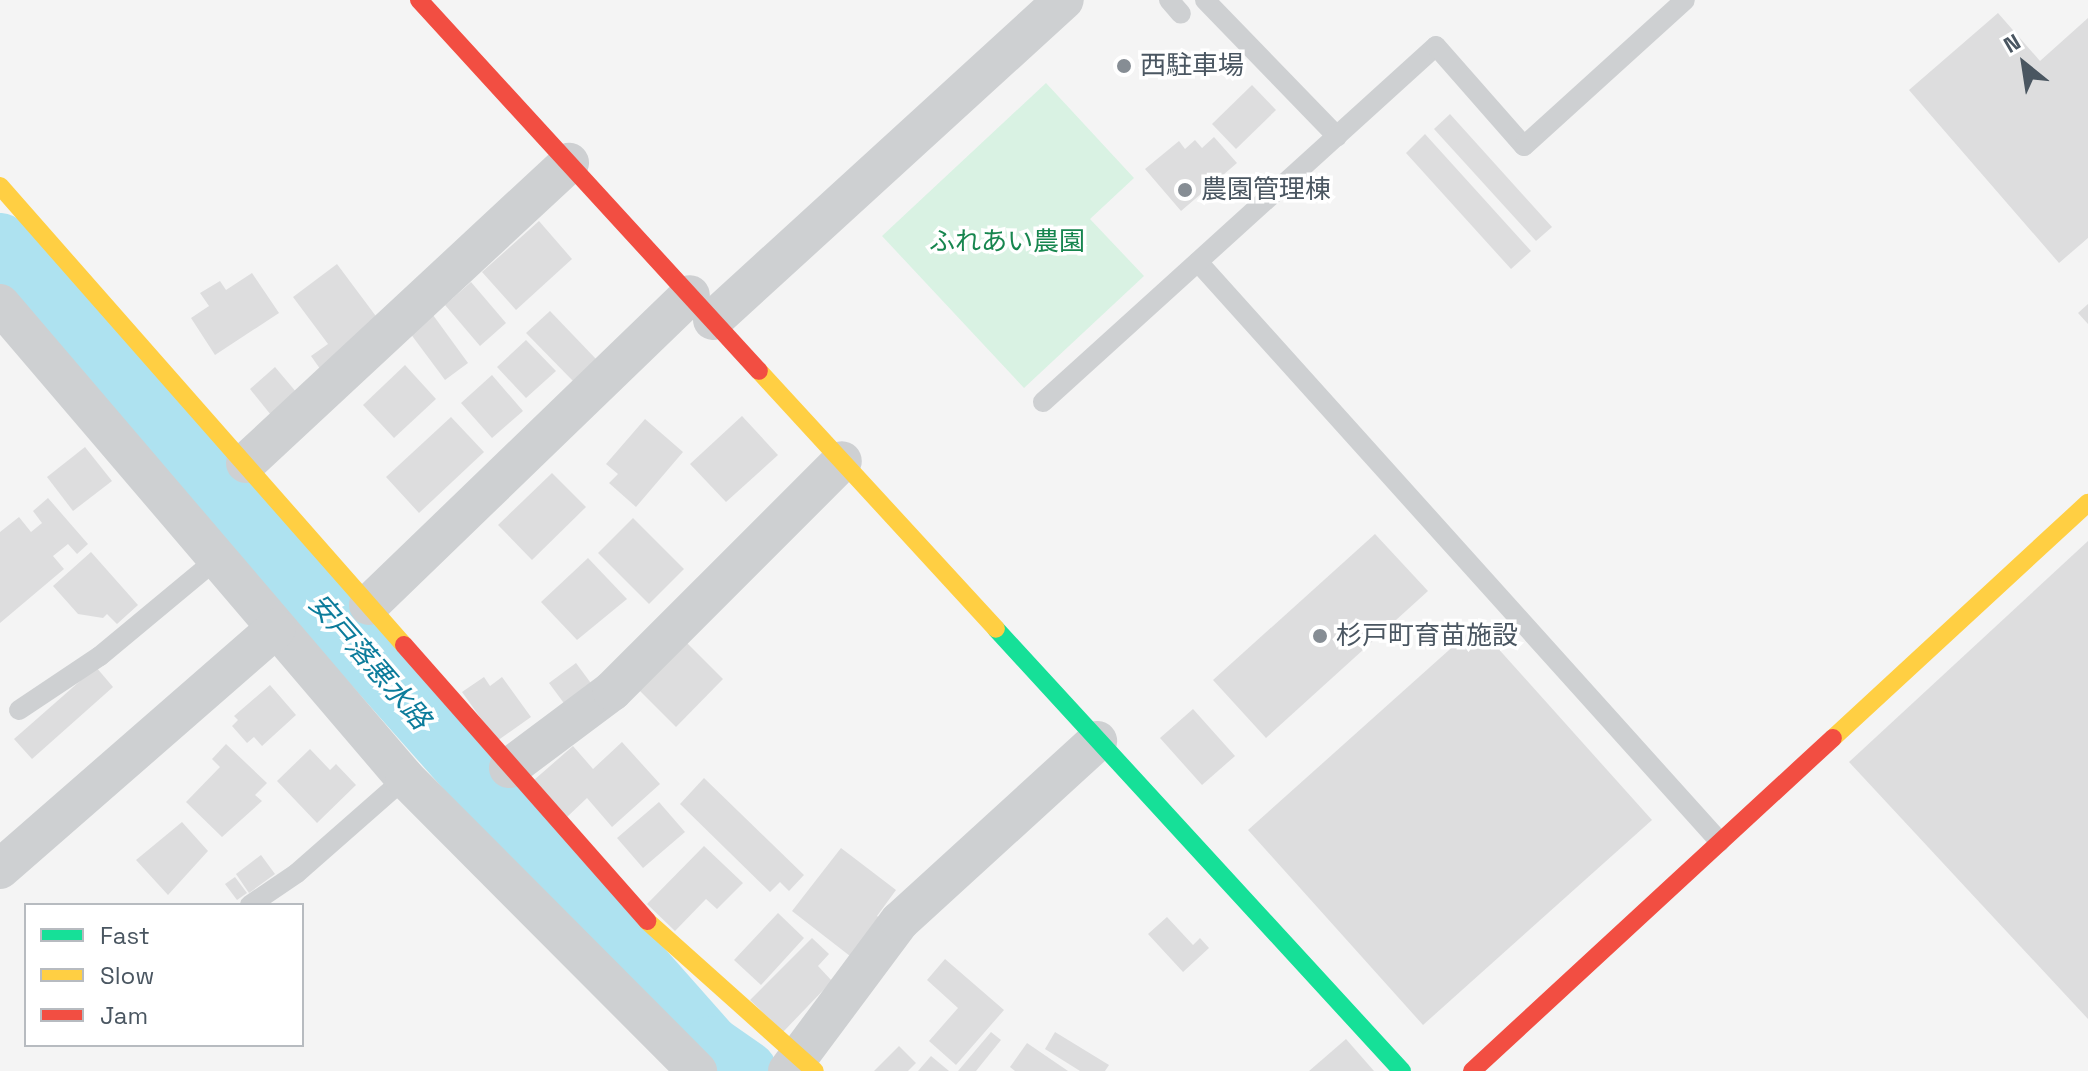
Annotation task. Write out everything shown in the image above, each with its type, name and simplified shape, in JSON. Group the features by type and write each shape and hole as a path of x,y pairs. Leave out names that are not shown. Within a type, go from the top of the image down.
{"street":[{"path":"419,0 1402,1071"},
{"path":"369,605 702,308 1064,0"},
{"path":"246,463 569,163"},
{"path":"0,186 246,463 509,768 649,923 798,1067 900,921 1097,741"},
{"path":"0,304 405,778 697,1071"},
{"path":"509,768 612,691 842,461"},
{"path":"1472,1071 2088,503"},
{"path":"0,869 276,628"}],"lane":[{"path":"1205,0 1337,136"},
{"path":"1043,402 1436,46 1524,146 1685,0"},
{"path":"1198,262 1720,842"},
{"path":"19,710 100,656 217,559"},
{"path":"253,903 297,873 405,778"}],"green space":[{"name":"ふれあい農園","path":"1046,83 1134,178 1090,219 1144,276 1024,388 882,236"}],"building":[{"path":"1998,13 2040,61 2088,18 2088,238 2059,263 1909,90"},
{"path":"1252,85 1276,110 1236,149 1212,124"},
{"path":"1450,114 1552,227 1536,241 1434,129"},
{"path":"1425,134 1531,251 1511,269 1406,153"},
{"name":"農園管理棟","path":"1214,137 1237,163 1181,211 1145,169 1179,141 1185,149 1195,140 1202,148"},
{"path":"539,221 572,259 516,310 482,272"},
{"path":"337,264 384,327 323,373 311,356 328,344 293,297"},
{"path":"252,273 279,313 215,355 191,318 209,306 200,293 220,281 226,290"},
{"path":"471,282 506,323 480,346 445,305"},
{"path":"2088,304 2088,324 2078,313"},
{"path":"550,311 596,359 573,381 526,333"},
{"path":"433,315 468,363 445,380 410,333"},
{"path":"526,340 556,371 526,398 497,367"},
{"path":"405,365 436,399 394,438 363,405"},
{"path":"275,367 297,393 271,415 250,389"},
{"path":"492,375 523,411 492,438 461,403"},
{"path":"742,416 778,455 726,502 690,464"},
{"path":"451,417 484,452 419,513 386,477"},
{"path":"645,419 683,452 636,507 609,483 618,474 606,464"},
{"path":"85,447 112,481 73,511 47,477"},
{"path":"552,473 586,507 532,560 498,525"},
{"path":"48,498 88,544 77,554 68,544 53,556 64,569 0,623 0,532 19,517 31,532 42,523 33,511"},
{"path":"633,518 684,569 649,604 598,553"},
{"name":"杉戸町育苗施設","path":"1375,534 1428,591 1266,738 1213,680"},
{"path":"2088,541 2088,1019 1849,762"},
{"path":"91,552 138,605 117,624 107,614 103,618 78,614 53,586"},
{"path":"588,558 627,599 577,640 541,602"},
{"path":"1477,625 1652,820 1423,1025 1248,830"},
{"path":"684,640 723,679 676,727 637,688"},
{"path":"576,663 596,690 569,710 549,683"},
{"path":"96,667 113,687 32,759 14,739"},
{"path":"484,677 490,686 502,677 531,717 497,741 462,692"},
{"path":"270,685 296,715 262,746 254,737 247,743 232,726 238,720 234,716"},
{"path":"1193,709 1235,756 1202,785 1160,738"},
{"path":"622,742 660,784 612,827 587,798 567,817 534,780 573,746 593,769"},
{"path":"226,744 267,783 255,795 262,801 222,837 186,802 220,767 212,759"},
{"path":"310,749 330,770 336,764 356,785 317,823 277,781"},
{"path":"704,778 804,875 789,891 780,882 770,892 680,804"},
{"path":"659,802 685,832 643,868 617,838"},
{"path":"182,822 208,851 168,895 136,860"},
{"path":"704,846 743,883 717,909 706,899 675,931 647,904"},
{"path":"841,848 896,890 877,916 889,925 859,963 792,911"},
{"path":"261,855 275,874 249,893 236,874"},
{"path":"235,877 247,893 237,900 225,884"},
{"path":"778,913 804,938 761,985 734,960"},
{"path":"1167,917 1193,945 1200,938 1209,948 1183,972 1148,934"},
{"path":"812,938 829,954 818,966 832,981 783,1032 750,1000"},
{"path":"945,959 1004,1010 956,1065 929,1041 958,1008 927,980"},
{"path":"991,1032 1001,1040 976,1071 958,1071"},
{"path":"1055,1032 1109,1065 1105,1071 1080,1071 1045,1049"},
{"path":"1346,1039 1374,1071 1309,1071"},
{"path":"1027,1043 1068,1071 1015,1071 1010,1067"},
{"path":"899,1046 916,1063 908,1071 874,1071"},
{"path":"931,1056 949,1071 918,1071"}],"waterway":[{"name":"安戸落悪水路","path":"0,243 711,1046 747,1071"}],"traffic: fast":[{"path":"996,629 1402,1071"}],"traffic: slow":[{"path":"0,186 404,645"},
{"path":"759,371 996,629"},
{"path":"1833,738 2088,503"},
{"path":"647,921 815,1071"}],"traffic: jam":[{"path":"419,0 759,371"},
{"path":"404,645 647,921"},
{"path":"1472,1071 1833,738"}],"place":[{"name":"西駐車場","path":"1124,66"},
{"name":"農園管理棟","path":"1185,190"},
{"name":"杉戸町育苗施設","path":"1320,636"}]}
